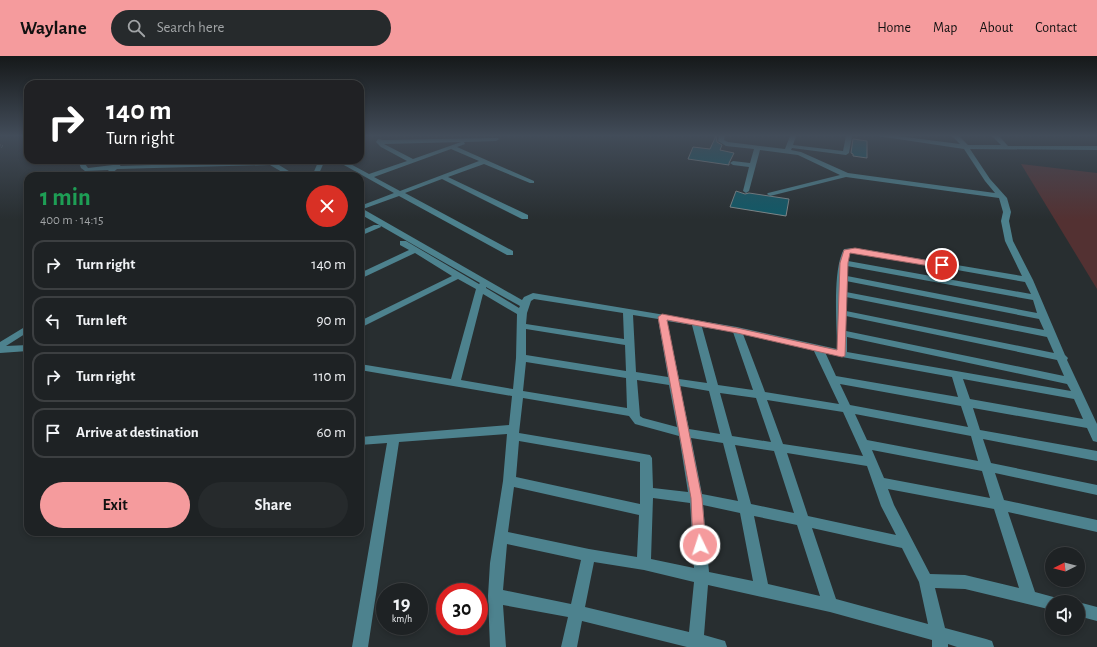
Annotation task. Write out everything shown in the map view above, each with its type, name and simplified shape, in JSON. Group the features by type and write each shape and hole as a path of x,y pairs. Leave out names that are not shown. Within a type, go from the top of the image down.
{"street":[{"path":"82,164 86,170 116,167 196,164"},
{"path":"110,172 118,164"},
{"path":"273,164 286,172"},
{"path":"346,164 362,172"},
{"path":"370,176 405,164"},
{"path":"364,208 478,164"},
{"path":"491,164 532,182"},
{"path":"739,164 752,165 746,191"},
{"path":"823,164 846,175 1002,196"},
{"path":"977,164 987,180 1002,196 1007,212 1005,221 1009,241 1029,280 1043,317 1063,358 1097,438"},
{"path":"140,172 144,167"},
{"path":"364,173 510,253"},
{"path":"770,194 826,182 846,175"},
{"path":"443,177 525,217"},
{"path":"364,211 524,309"},
{"path":"364,219 458,276 483,285"},
{"path":"364,232 377,227"},
{"path":"364,274 415,250"},
{"path":"842,354 842,294 845,253 855,250 1029,280"},
{"path":"844,263 1037,298"},
{"path":"364,323 458,276"},
{"path":"843,278 1043,317"},
{"path":"455,383 483,285"},
{"path":"842,294 1052,335"},
{"path":"498,647 495,596 497,563 509,481 521,358 524,309 529,297 537,297 737,330 817,347 842,354 1079,396"},
{"path":"628,312 630,374 634,413 635,418 639,421 684,433 872,462"},
{"path":"843,313 1063,358"},
{"path":"662,317 696,498 702,577 695,644"},
{"path":"696,323 726,439 746,508 762,590"},
{"path":"523,326 629,343"},
{"path":"737,330 779,448 830,605"},
{"path":"0,346 24,331"},
{"path":"842,334 1072,381"},
{"path":"817,347 864,444 888,506 926,581 940,641"},
{"path":"0,350 24,348"},
{"path":"521,358 675,381 848,410 1097,456"},
{"path":"364,368 517,395 634,413"},
{"path":"956,374 1029,597"},
{"path":"832,379 964,401 1092,425"},
{"path":"364,441 513,432 646,458 647,492 644,564"},
{"path":"360,647 394,438"},
{"path":"864,444 987,466 1097,490"},
{"path":"509,481 646,511"},
{"path":"878,482 1000,505 1097,526"},
{"path":"647,492 696,498 802,519 907,543"},
{"path":"502,537 589,555 644,564 830,605 940,641 986,647"},
{"path":"568,647 589,555"},
{"path":"926,581 965,582 1045,601"},
{"path":"495,596 577,612 695,644 719,647"},
{"path":"1085,611 1097,614"}],"shaded area":[{"path":"1021,164 1097,173 1097,289"}],"building":[{"path":"736,191 745,194 749,193 789,199 786,216 730,207"}],"route":[{"path":"700,545 696,498 662,317 737,330 817,347 842,354 842,294 845,253 847,251 855,250 942,265"}]}
